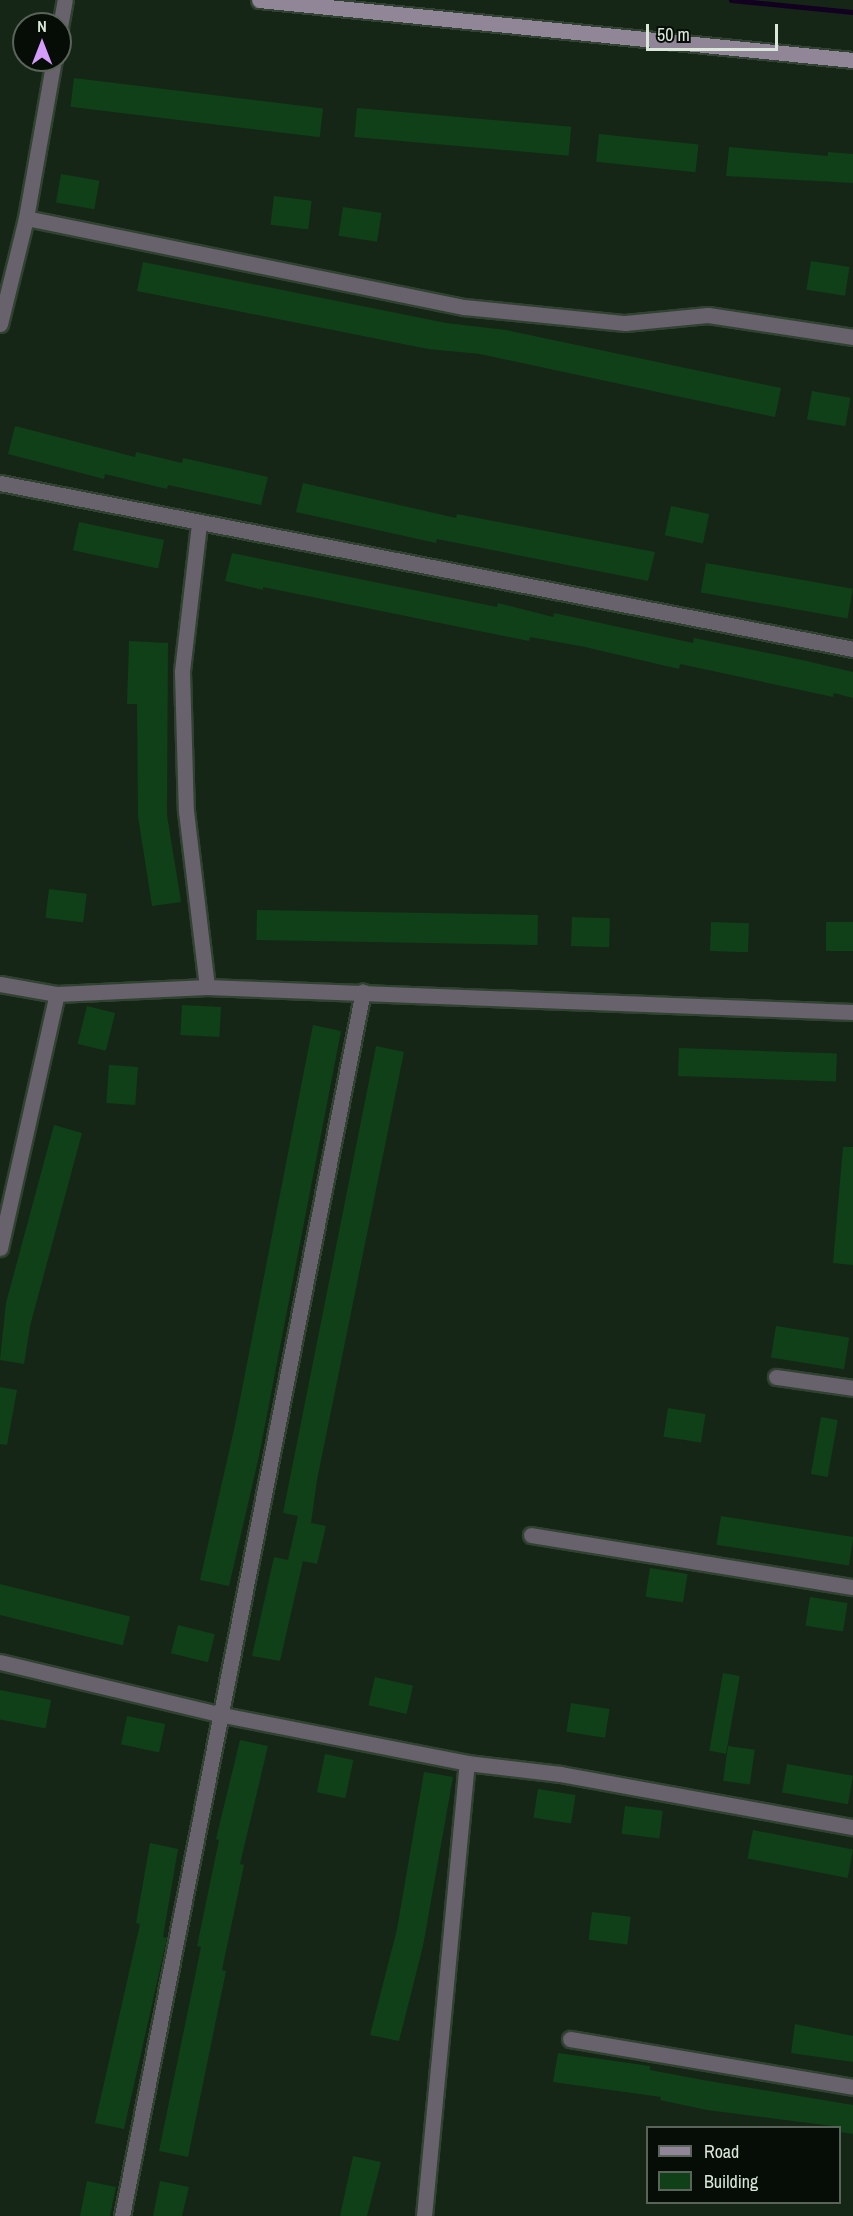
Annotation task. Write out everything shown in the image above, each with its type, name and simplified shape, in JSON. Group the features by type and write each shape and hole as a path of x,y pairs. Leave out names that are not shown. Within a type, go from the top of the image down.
{"street":[{"path":"259,0 853,60"},
{"path":"0,324 26,218 52,72"},
{"path":"26,218 464,307 626,323 708,315 853,337"},
{"path":"0,483 199,524 853,649"},
{"path":"199,524 182,672 186,811 207,987"},
{"path":"0,984 57,994 207,987 363,991 853,1012"},
{"path":"122,2216 223,1715 363,991"},
{"path":"0,1248 57,994"},
{"path":"776,1377 853,1388"},
{"path":"531,1536 853,1587"},
{"path":"0,1662 223,1715 467,1763 560,1774 853,1827"},
{"path":"424,2216 467,1763"},
{"path":"570,2039 853,2087"}],"building":[{"path":"74,78 323,109 320,137 70,107"},
{"path":"357,108 571,127 569,156 354,137"},
{"path":"599,134 698,144 696,172 596,162"},
{"path":"729,147 828,156 828,152 853,154 853,183 726,176"},
{"path":"61,174 99,181 94,209 56,203"},
{"path":"274,196 312,201 308,229 270,225"},
{"path":"343,207 382,213 377,242 338,236"},
{"path":"811,261 850,267 845,296 806,290"},
{"path":"143,262 446,323 506,330 781,388 775,417 480,354 428,349 137,291"},
{"path":"812,391 850,398 845,426 807,420"},
{"path":"15,426 135,457 136,452 182,463 183,458 268,477 261,505 168,485 167,489 105,474 104,479 8,454"},
{"path":"303,483 456,518 457,514 655,552 648,581 437,539 436,543 296,512"},
{"path":"671,506 709,514 703,543 665,535"},
{"path":"79,522 164,540 158,568 73,550"},
{"path":"232,553 497,607 498,603 553,617 554,613 693,643 694,638 802,660 853,672 853,698 834,693 833,697 680,664 679,669 530,637 529,641 263,587 263,590 225,581"},
{"path":"706,563 853,589 848,618 701,593"},
{"path":"129,641 168,643 167,815 181,902 152,906 138,816 137,704 127,704"},
{"path":"49,889 87,894 83,922 45,918"},
{"path":"257,910 538,915 537,945 256,940"},
{"path":"572,917 610,918 609,947 571,946"},
{"path":"711,922 749,923 748,952 710,951"},
{"path":"826,922 853,922 853,951 826,951"},
{"path":"182,1005 221,1007 219,1037 180,1035"},
{"path":"87,1006 115,1013 106,1051 78,1044"},
{"path":"313,1025 341,1031 259,1456 229,1586 200,1580 235,1425"},
{"path":"376,1046 404,1052 317,1480 311,1523 326,1526 317,1564 303,1561 280,1661 252,1656 274,1557 288,1560 298,1516 283,1513"},
{"path":"679,1048 837,1054 836,1081 678,1076"},
{"path":"109,1065 138,1067 135,1105 106,1103"},
{"path":"54,1125 82,1133 30,1326 24,1364 0,1360 6,1303"},
{"path":"843,1147 853,1147 853,1265 833,1263"},
{"path":"776,1326 849,1338 844,1369 771,1358"},
{"path":"0,1387 17,1390 7,1445 0,1444"},
{"path":"668,1408 706,1414 701,1443 663,1437"},
{"path":"821,1417 838,1420 828,1477 811,1474"},
{"path":"721,1516 853,1537 849,1566 716,1545"},
{"path":"650,1568 688,1574 683,1603 645,1597"},
{"path":"0,1584 130,1616 123,1646 0,1615"},
{"path":"810,1597 848,1603 843,1632 805,1626"},
{"path":"178,1625 215,1634 208,1662 171,1653"},
{"path":"723,1673 740,1676 726,1754 709,1751"},
{"path":"375,1677 413,1686 406,1714 368,1705"},
{"path":"0,1690 51,1700 46,1728 0,1720"},
{"path":"571,1703 610,1709 605,1738 566,1732"},
{"path":"127,1716 165,1724 159,1752 121,1744"},
{"path":"240,1740 268,1746 240,1864 244,1865 222,1970 226,1971 188,2157 159,2151 201,1947 197,1946 219,1840 216,1839"},
{"path":"728,1746 755,1750 750,1784 723,1781"},
{"path":"325,1754 353,1760 345,1798 317,1792"},
{"path":"787,1764 853,1776 848,1804 782,1793"},
{"path":"424,1772 453,1777 423,1946 399,2041 370,2035 397,1929"},
{"path":"538,1789 576,1795 571,1824 533,1818"},
{"path":"625,1806 663,1811 659,1838 622,1834"},
{"path":"753,1830 853,1849 848,1878 747,1858"},
{"path":"150,1843 178,1849 163,1937 167,1938 124,2129 95,2123 140,1924 136,1923"},
{"path":"592,1912 631,1917 627,1945 589,1940"},
{"path":"795,2024 853,2036 853,2062 791,2053"},
{"path":"558,2053 650,2066 650,2070 853,2105 853,2134 841,2132 841,2126 707,2110 660,2100 661,2097 553,2082"},
{"path":"353,2156 381,2162 367,2216 340,2216"},
{"path":"87,2181 116,2187 110,2216 80,2216"},
{"path":"160,2181 189,2187 182,2216 153,2216"}],"waterway":[{"path":"731,0 853,12"}]}
